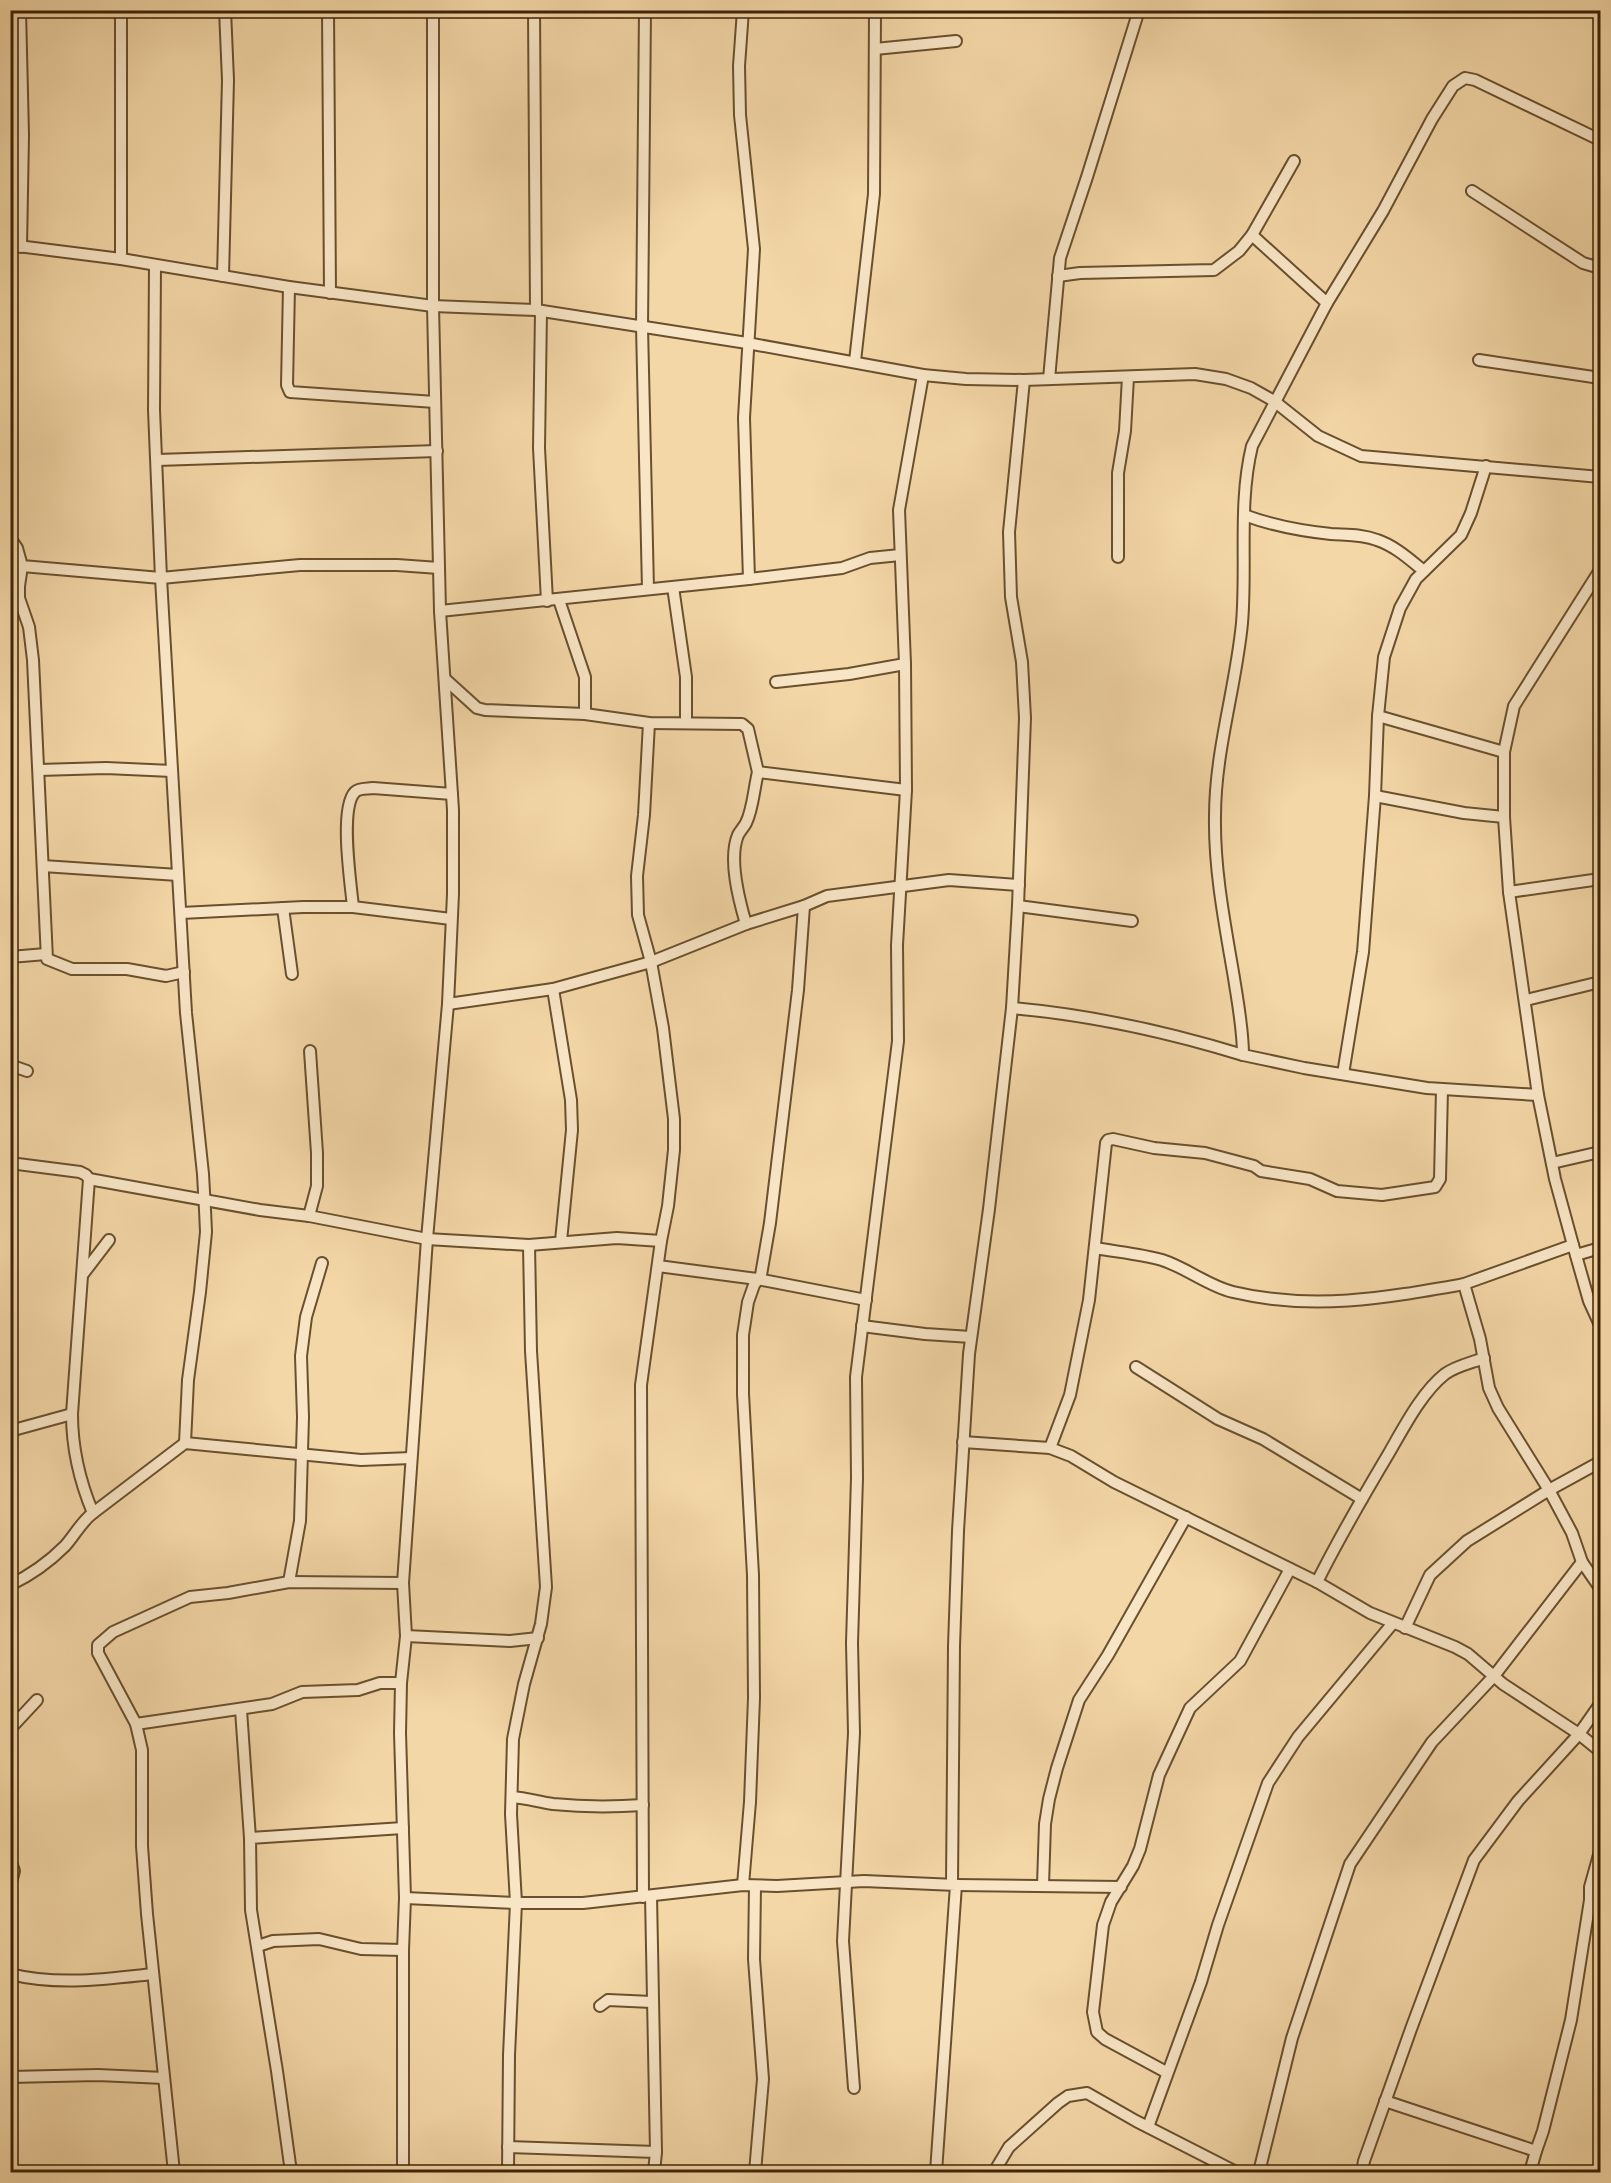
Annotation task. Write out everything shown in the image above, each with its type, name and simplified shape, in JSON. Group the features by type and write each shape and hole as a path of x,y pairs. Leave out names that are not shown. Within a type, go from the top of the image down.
{"street":[{"path":"21,10 16,246 121,259 289,287 433,306 538,311 747,343 923,375 966,379 1024,380 1195,374 1226,379 1251,388 1274,401 1318,436 1361,456 1600,477"},
{"path":"121,10 121,259"},
{"path":"223,276 228,80 225,10"},
{"path":"328,10 330,292"},
{"path":"403,2172 405,1898 400,1733 401,1683 406,1636 403,1583 427,1239 448,1004 453,894 452,795 440,611 435,402 433,10"},
{"path":"534,10 539,448 547,601"},
{"path":"645,10 642,327 648,589"},
{"path":"743,10 739,66 740,115 754,249 744,418 749,579"},
{"path":"855,361 874,194 874,10"},
{"path":"1050,379 1060,258 1139,10"},
{"path":"875,49 956,41"},
{"path":"1243,1055 1219,888 1215,816 1219,767 1242,621 1246,469 1252,446 1327,303 1383,211 1432,119 1453,86 1465,78 1475,80 1600,140"},
{"path":"1058,276 1080,273 1214,270 1239,251 1252,235 1294,161"},
{"path":"1472,191 1583,263 1600,268"},
{"path":"1252,235 1327,303"},
{"path":"155,265 154,410 161,578 186,1013 203,1174 206,1232 188,1380 185,1443"},
{"path":"289,287 287,385 290,392 435,402"},
{"path":"1479,360 1600,378"},
{"path":"854,2088 843,1941 854,1733 852,1642 857,1467 856,1377 898,1041 897,945 906,790 905,664 898,510 923,375"},
{"path":"1118,557 1118,473 1125,431 1128,377"},
{"path":"936,2172 954,1885 954,1646 963,1442 971,1337 989,1209 1012,1008 1018,906 1025,718 1022,662 1011,597 1009,532 1024,380"},
{"path":"157,460 437,451"},
{"path":"1343,1074 1363,952 1384,657 1400,608 1416,579 1461,535 1471,513 1486,466"},
{"path":"1244,515 1284,526 1365,536 1396,549 1424,570"},
{"path":"10,538 17,548 22,566 20,598 29,627 33,660 47,959 72,969 127,969 166,976 184,972"},
{"path":"440,611 842,568 870,558 900,555"},
{"path":"22,566 161,578 300,565 440,568"},
{"path":"1600,570 1514,706 1504,752 1504,817 1509,892 1538,1095 1574,1250 1589,1301 1600,1325"},
{"path":"673,587 686,676 686,723"},
{"path":"559,600 585,677 585,714"},
{"path":"776,682 849,674 905,664"},
{"path":"445,679 477,708 485,710 585,714 650,723 742,723 746,725 758,772 749,815 746,825 738,834 735,851 735,874 746,924"},
{"path":"1378,716 1504,752"},
{"path":"650,723 637,876 638,915 651,962 663,1028 674,1119 674,1150 668,1206 661,1240 641,1385 643,1805 652,2002 656,2152 654,2172"},
{"path":"39,770 106,768 172,771"},
{"path":"758,772 906,790"},
{"path":"353,907 345,839 351,800 356,790 373,788 452,795"},
{"path":"1375,796 1464,813 1504,817"},
{"path":"43,866 178,875"},
{"path":"1509,892 1600,879"},
{"path":"448,1004 553,989 651,962 746,924 804,906 827,896 949,880 1019,885"},
{"path":"743,1885 750,1802 754,1698 753,1575 743,1335 748,1302 760,1275 770,1223 798,990 804,906"},
{"path":"1018,906 1132,921"},
{"path":"182,913 353,907 451,919"},
{"path":"283,908 292,974"},
{"path":"10,957 46,954"},
{"path":"1526,1000 1600,982"},
{"path":"553,989 571,1100 572,1130 561,1241"},
{"path":"1012,1008 1132,1025 1198,1041 1252,1058 1343,1074 1442,1089 1538,1095"},
{"path":"309,1216 316,1186 317,1153 310,1051"},
{"path":"10,1065 27,1071"},
{"path":"1050,1449 1070,1395 1089,1300 1106,1143 1110,1139 1154,1148 1205,1153 1254,1166 1261,1171 1310,1179 1337,1191 1382,1195 1435,1187 1440,1179 1442,1089"},
{"path":"1552,1163 1600,1152"},
{"path":"10,1163 80,1172 89,1179 260,1210 309,1216 427,1239 529,1245 561,1241 661,1240"},
{"path":"89,1179 72,1414 75,1449 87,1501 93,1513"},
{"path":"83,1274 109,1240"},
{"path":"508,2172 509,2055 516,1903 512,1797 513,1739 524,1684 538,1638 546,1587 531,1352 529,1245"},
{"path":"1095,1248 1162,1260 1232,1292 1300,1303 1352,1301 1464,1284 1574,1250 1600,1248"},
{"path":"289,1582 300,1521 301,1356 306,1317 322,1263"},
{"path":"658,1266 758,1279 866,1300"},
{"path":"1464,1284 1484,1358 1489,1388 1498,1408 1549,1490 1572,1533 1582,1562 1600,1588"},
{"path":"862,1326 971,1337"},
{"path":"1317,1582 1340,1536 1408,1420 1436,1383 1454,1368 1484,1358"},
{"path":"1136,1367 1218,1419 1263,1439 1362,1499"},
{"path":"10,1431 72,1414"},
{"path":"963,1442 1050,1449 1071,1456 1114,1482 1317,1582 1370,1614 1468,1654 1494,1676 1600,1751"},
{"path":"10,1585 30,1574 54,1556 65,1546 84,1520 185,1443 361,1460 411,1458"},
{"path":"1405,1628 1430,1575 1467,1541 1549,1490 1600,1462"},
{"path":"1043,1885 1049,1799 1079,1700 1108,1655 1186,1517"},
{"path":"1259,2172 1292,2038 1350,1864 1432,1742 1494,1676 1582,1562"},
{"path":"1166,2073 1097,2032 1094,2012 1104,1925 1111,1902 1140,1850 1159,1775 1190,1708 1240,1661 1290,1569"},
{"path":"174,2172 142,1846 142,1750 136,1724 98,1653 98,1645 113,1632 190,1597 289,1582 403,1583"},
{"path":"1148,2127 1201,1982 1218,1925 1268,1783 1298,1737 1393,1623"},
{"path":"406,1636 510,1641 538,1638"},
{"path":"136,1724 241,1710 272,1704 302,1692 358,1690 380,1683 401,1683"},
{"path":"10,1729 37,1700"},
{"path":"1362,2172 1385,2101 1474,1860 1518,1801 1579,1734 1600,1704"},
{"path":"241,1710 250,1838 250,1910 258,1946 291,2172"},
{"path":"512,1797 569,1805 607,1807 643,1805"},
{"path":"250,1838 403,1828"},
{"path":"1530,2172 1543,2131 1571,2020 1590,1900 1590,1887 1600,1851"},
{"path":"10,1860 14,1871 10,1886"},
{"path":"405,1898 583,1904 743,1885 777,1886 847,1882 1121,1887"},
{"path":"755,1886 754,1959 763,2079 755,2172"},
{"path":"1590,1900 1600,1908"},
{"path":"258,1946 273,1941 319,1939 361,1949 403,1950"},
{"path":"10,1974 55,1981 153,1974"},
{"path":"600,2006 608,2000 652,2002"},
{"path":"10,2077 98,2075 164,2078"},
{"path":"994,2172 1009,2147 1058,2103 1077,2093 1095,2096 1148,2127 1236,2172"},
{"path":"1385,2101 1536,2151"},
{"path":"508,2147 656,2152"},
{"path":"10,2172 37,2172"}]}
